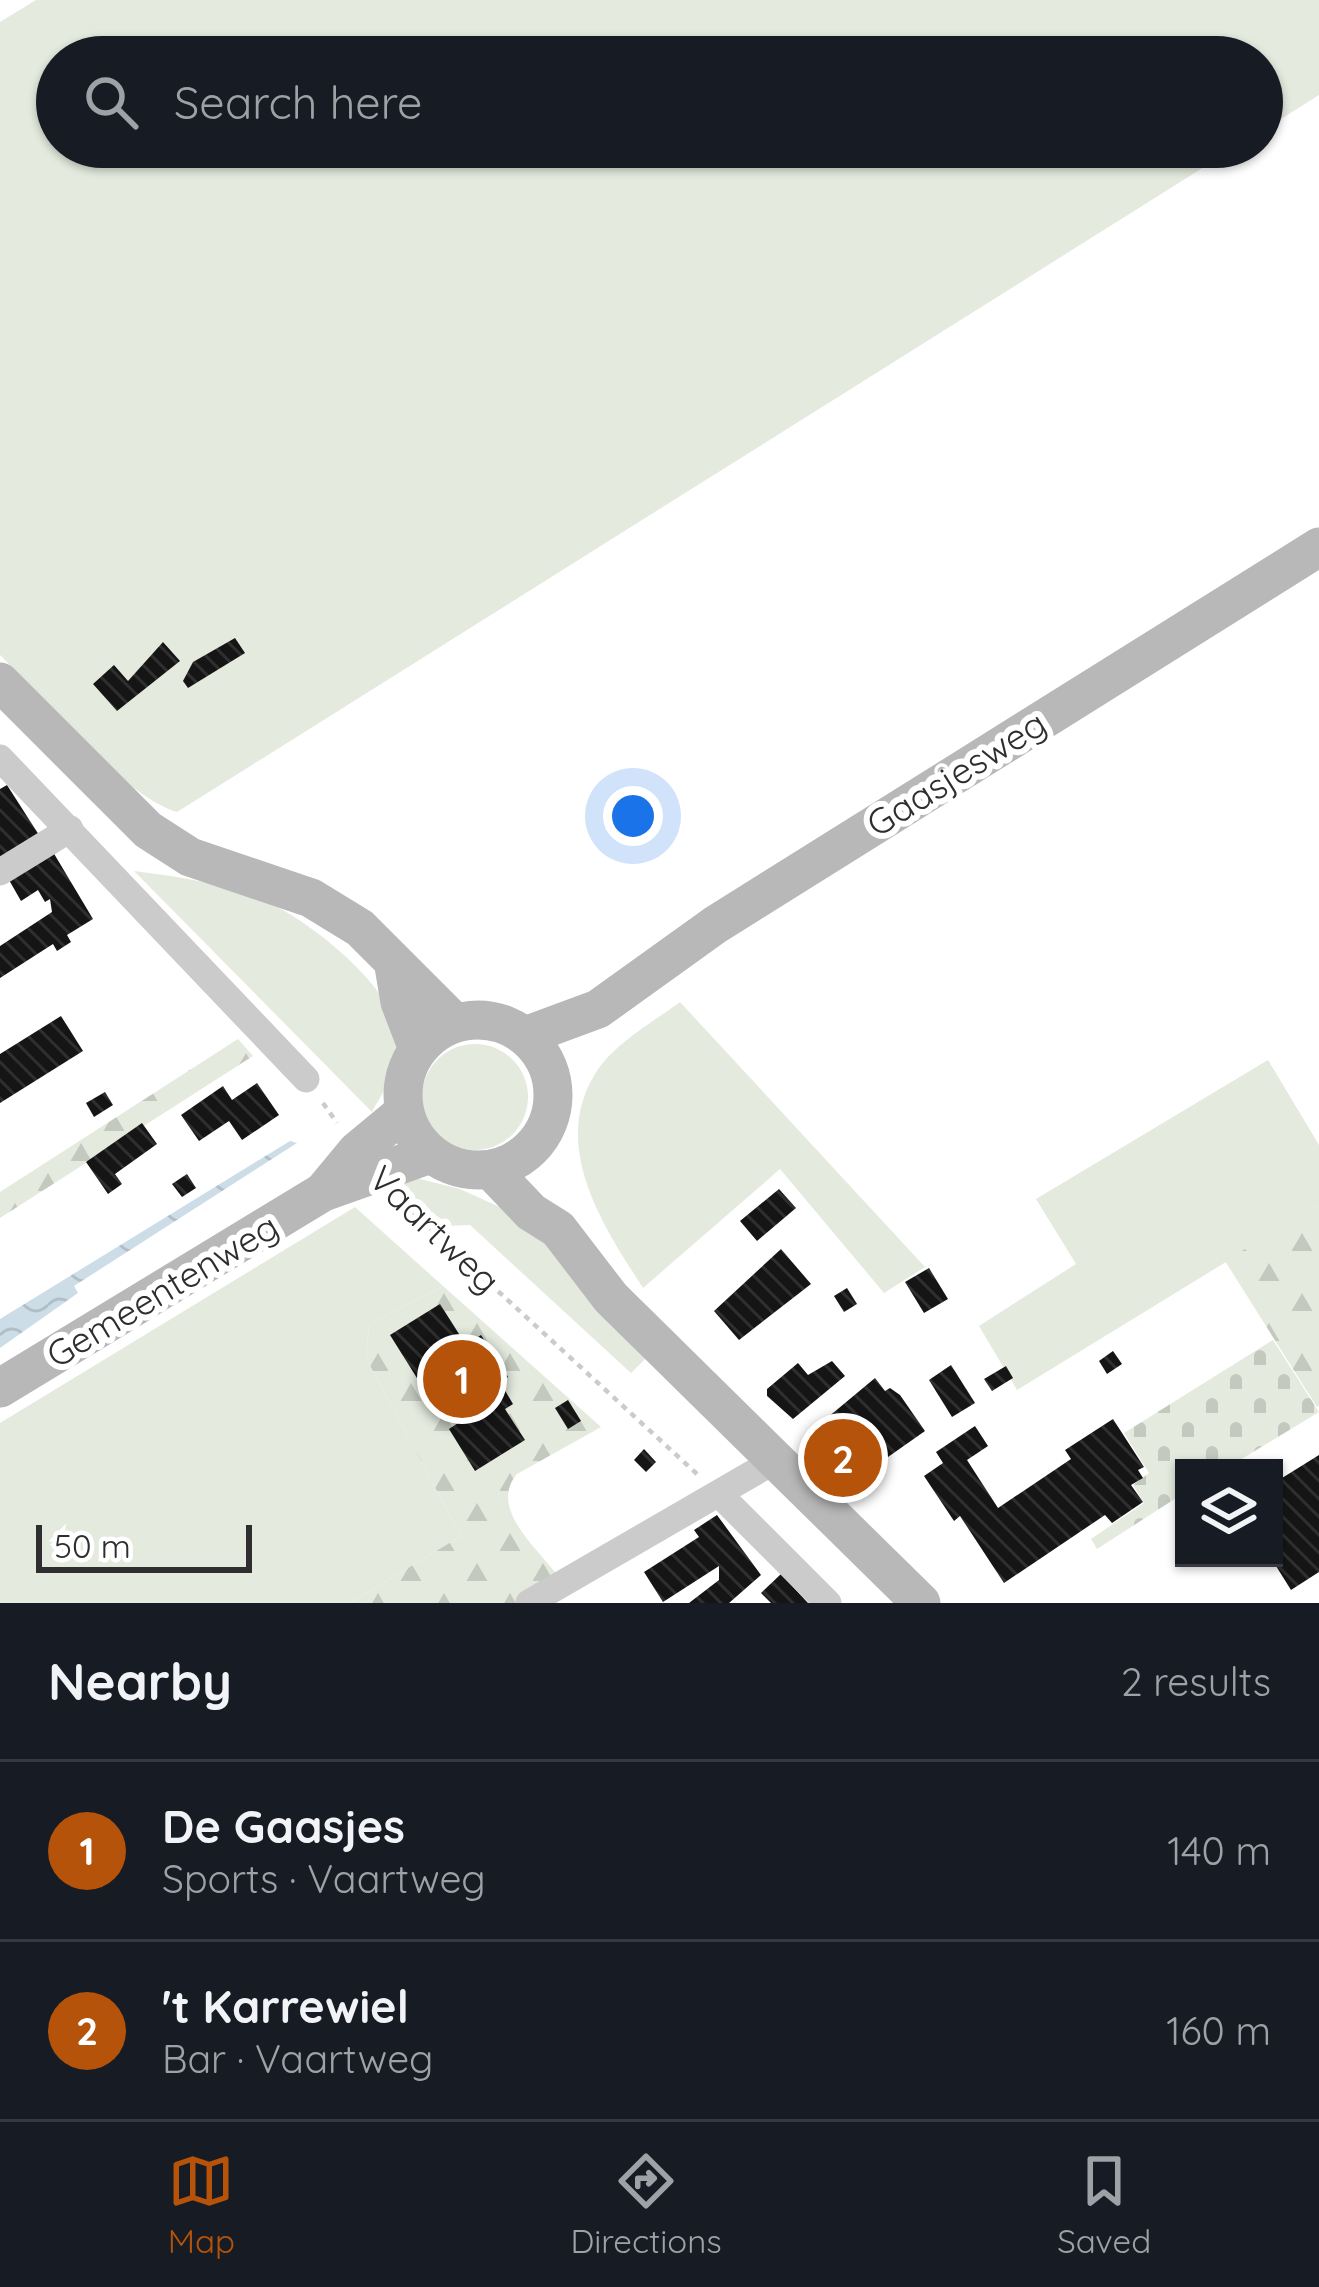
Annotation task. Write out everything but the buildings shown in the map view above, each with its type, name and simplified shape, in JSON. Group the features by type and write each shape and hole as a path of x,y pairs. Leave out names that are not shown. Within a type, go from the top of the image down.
{"main road":[{"name":"Gaasjesweg","path":"525,1036 598,1009 715,925 1319,547"},
{"path":"0,682 148,830 190,857 311,898 360,928 455,1023"},
{"path":"394,966 400,1003 418,1049"},
{"name":"Gaasjesweg","path":"550,1073 598,1009"},
{"path":"492,1021 525,1036 550,1073 552,1113 532,1149 490,1170 469,1171 430,1154 413,1135 404,1112 402,1090 418,1049 455,1023 492,1021"},
{"name":"Gemeentenweg","path":"0,1388 323,1192 365,1162 404,1112"},
{"path":"532,1149 554,1203 558,1229"},
{"name":"Gemeentenweg","path":"365,1162 430,1154"},
{"path":"490,1170 531,1212 558,1229 611,1298 921,1603"}],"street":[{"path":"0,758 306,1079"},
{"path":"0,872 65,824 98,782"},
{"path":"529,1603 774,1461"},
{"path":"720,1495 828,1603"}],"path":[{"name":"Vaartweg","path":"306,1079 365,1162 720,1495"}],"green space":[{"path":"36,0 1319,0 1319,95 1283,118 1283,36 36,36 36,168 1203,168 177,812 132,787 108,766 0,655 0,22"},
{"path":"134,871 223,886 272,904 320,935 366,977 396,1023 401,1045 394,1071 372,1112"},
{"path":"680,1002 925,1267 884,1293 780,1169 643,1288 599,1213 580,1158 578,1130 583,1102 603,1063"},
{"path":"238,1039 253,1056 0,1218 0,1192"},
{"path":"475,1044 495,1048 512,1060 524,1077 528,1097 524,1117 512,1134 495,1146 475,1150 455,1146 438,1134 426,1117 422,1097 426,1077 438,1060 455,1048"},
{"path":"1268,1060 1319,1145 1319,1205 1017,1390 979,1326 1076,1264 1036,1199"},
{"path":"416,1178 460,1189 526,1219 646,1358 631,1373 470,1225 444,1226 392,1185"},
{"path":"1319,1205 1319,1406 1317,1407 1225,1261"},
{"path":"355,1207 443,1286 369,1325 366,1358 461,1536 350,1603 0,1603 0,1423"},
{"path":"443,1286 601,1427 517,1474 510,1487 508,1500 519,1527 559,1577 516,1603 350,1603 461,1536 366,1358 369,1325"},
{"path":"1273,1340 1319,1412 1242,1459 1175,1459 1175,1499 1097,1549 1091,1539 1144,1503 1133,1485 1149,1473 1124,1433"}],"water":[{"path":"290,1141 297,1143 74,1286 78,1293 0,1348 0,1319"}],"place":[{"name":"De Gaasjes","path":"462,1379"},
{"name":"'t Karrewiel","path":"843,1458"}]}
